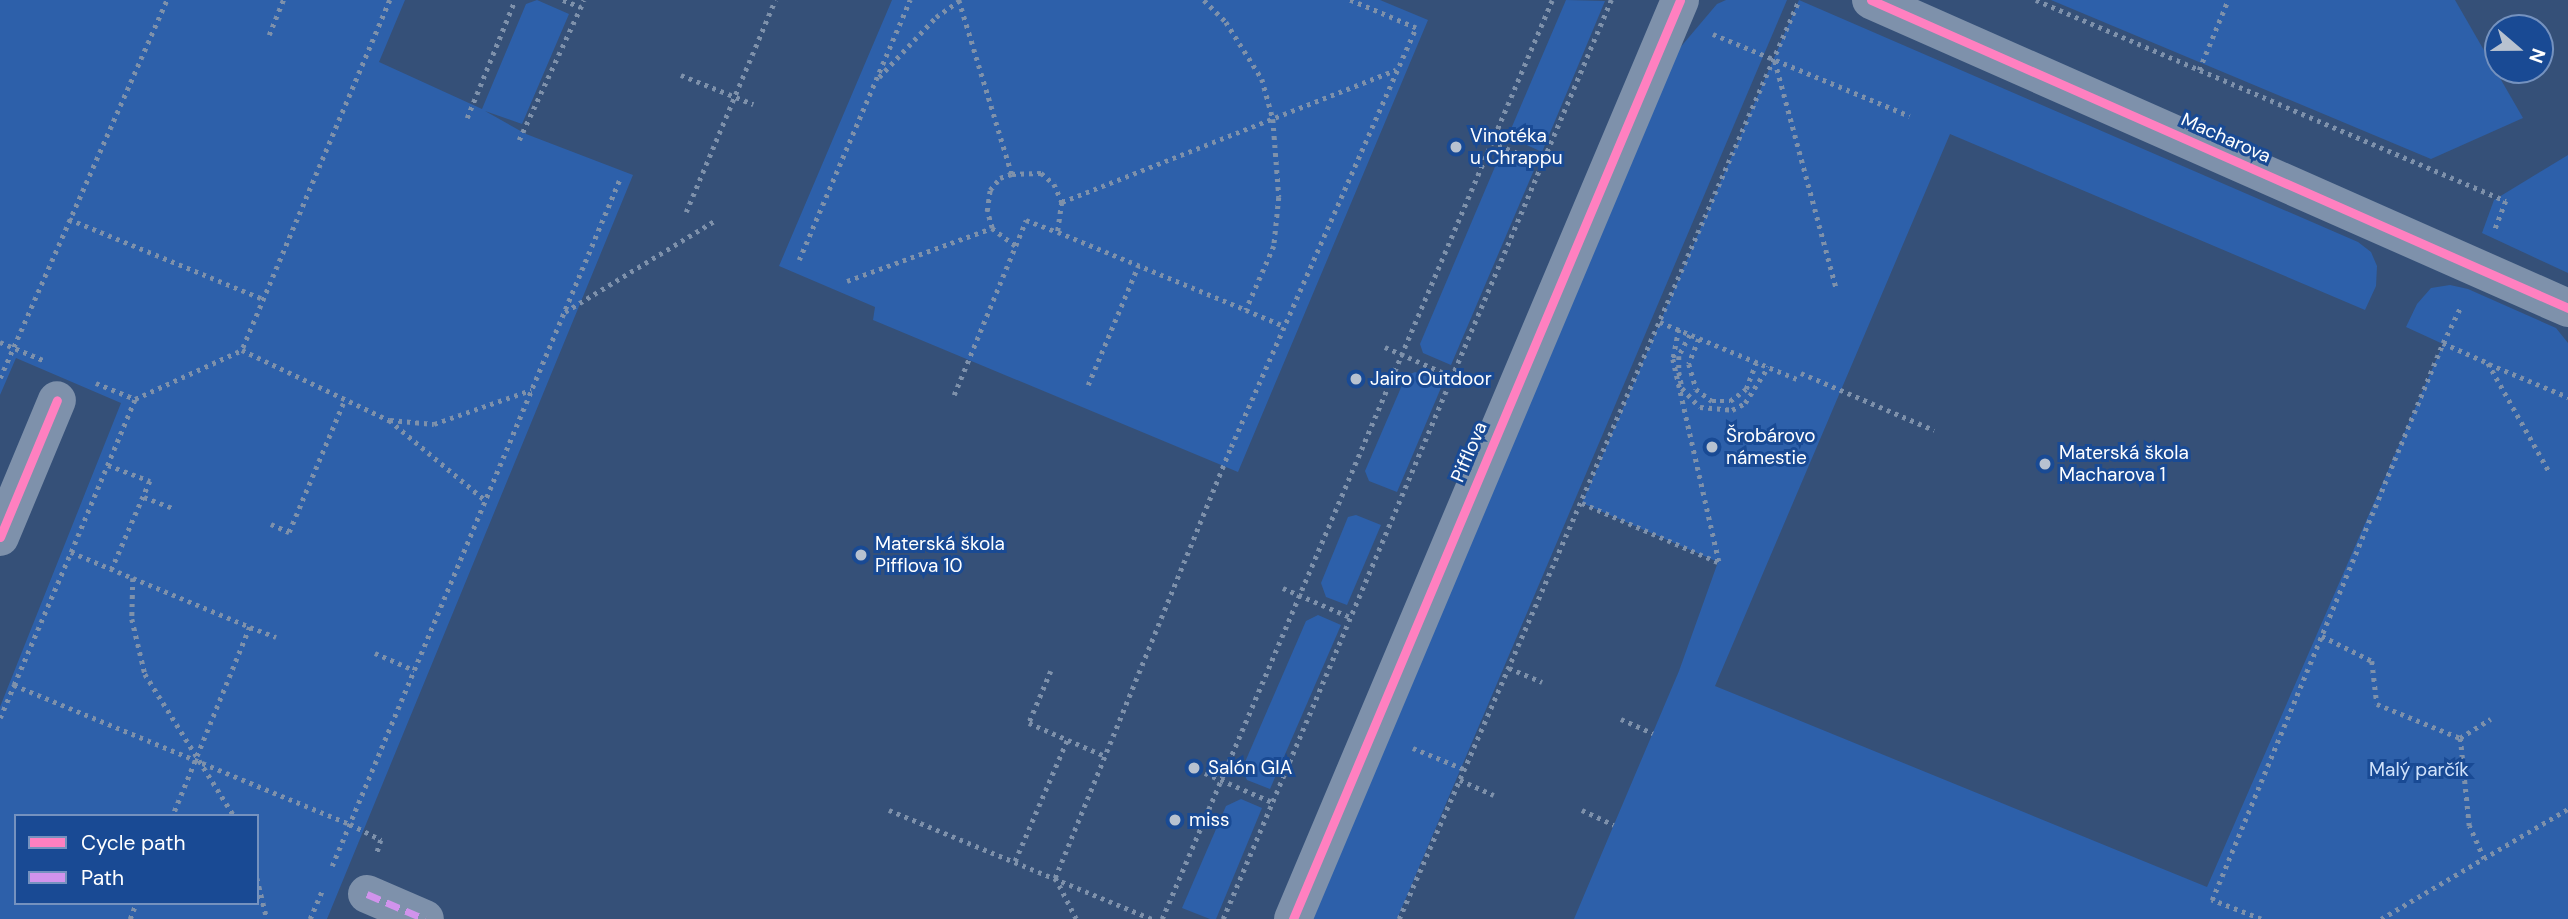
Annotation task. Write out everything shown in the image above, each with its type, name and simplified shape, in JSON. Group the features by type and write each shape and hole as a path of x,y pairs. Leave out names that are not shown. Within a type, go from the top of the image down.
{"street":[{"name":"Pifflova","path":"1293,919 1679,0"},
{"name":"Macharova","path":"1871,0 2568,308"},
{"path":"0,537 72,389"},
{"path":"367,894 425,919"}],"path":[{"path":"0,378 167,0"},
{"path":"269,35 284,0"},
{"path":"72,389 135,399 242,350 390,0"},
{"path":"467,118 514,0"},
{"path":"563,0 581,7"},
{"path":"519,141 584,0"},
{"path":"686,212 775,0"},
{"path":"799,260 910,0"},
{"path":"876,79 936,17 960,0 1012,174"},
{"path":"1204,0 1226,22 1262,79 1273,118 1279,197 1274,246 1246,310"},
{"path":"1076,919 1055,878 1284,326 1416,28 1350,0"},
{"path":"1163,919 1552,0"},
{"path":"1223,919 1611,0"},
{"path":"1399,919 1775,61 1799,0"},
{"path":"2036,0 2506,201 2479,269 2443,343 2212,900 2261,919"},
{"path":"2199,70 2228,0"},
{"path":"1775,61 1910,116"},
{"path":"1775,61 1837,290"},
{"path":"1062,202 1397,69"},
{"path":"681,75 753,104"},
{"path":"1475,135 1541,163"},
{"path":"1016,246 992,228 987,211 990,190 1000,178 1012,174 1041,173 1054,184 1062,202 1058,232"},
{"path":"330,871 619,181"},
{"path":"69,219 263,299"},
{"path":"954,395 1026,220 1284,326"},
{"path":"564,312 714,222"},
{"path":"847,281 992,228"},
{"path":"1088,385 1138,266"},
{"path":"1660,322 1799,380"},
{"path":"1582,503 1719,562 1673,359 1679,329"},
{"path":"1690,335 1679,356 1679,372 1682,388 1700,407 1714,412 1745,403 1768,367"},
{"path":"1699,339 1689,364 1696,389 1712,401 1730,401 1746,389 1756,362"},
{"path":"0,342 50,363"},
{"path":"2443,343 2568,397"},
{"path":"1385,347 1451,376"},
{"path":"242,350 389,419 485,500"},
{"path":"2488,363 2550,473"},
{"path":"1801,373 1934,430"},
{"path":"389,419 434,424 531,390"},
{"path":"0,718 135,399"},
{"path":"271,524 289,532 345,399"},
{"path":"108,465 150,481 112,569"},
{"path":"144,497 172,508"},
{"path":"72,552 276,637"},
{"path":"133,578 132,619 145,674 196,760 233,814"},
{"path":"1283,588 1350,617"},
{"path":"174,814 250,627"},
{"path":"2322,636 2372,661 2377,704 2460,738"},
{"path":"375,653 414,670"},
{"path":"1509,668 1542,682"},
{"path":"1051,671 1029,723 1105,756"},
{"path":"14,685 350,824 381,840"},
{"path":"1620,719 1653,733"},
{"path":"2460,738 2490,719"},
{"path":"1371,730 1464,769"},
{"path":"2460,738 2469,826 2484,859"},
{"path":"1015,862 1067,740"},
{"path":"1205,773 1272,802"},
{"path":"1460,780 1494,795"},
{"path":"2381,919 2568,809"},
{"path":"889,810 1152,919"},
{"path":"1582,810 1614,825"},
{"path":"310,919 325,883"},
{"path":"259,886 267,919"}],"green space":[{"path":"0,0 405,0 379,62 482,109 526,4 537,0 569,14 522,124 485,111 526,134 633,175 327,919 0,919 0,707 121,403 16,358 0,395"},
{"path":"892,0 1380,0 1428,20 1238,472 873,320 875,307 779,266"},
{"path":"1566,0 1605,1 1542,152 1514,139 1511,129"},
{"path":"1726,0 1787,0 1397,919 1311,919 1673,56 1717,4"},
{"name":"Šrobárovo námestie","path":"1799,0 2358,242 2371,252 2377,266 2376,286 2365,310 1950,134 1715,686 2207,887 2443,344 2406,327 2417,304 2431,288 2450,285 2468,289 2556,328 2568,343 2568,919 1574,919 1679,671 1718,562 1582,503"},
{"path":"2051,0 2455,0 2484,50 2484,84 2503,84 2523,118 2431,159"},
{"path":"2568,155 2568,273 2482,233 2494,200"},
{"path":"1505,158 1534,170 1451,365 1423,353 1420,344 1497,162"},
{"path":"1415,372 1443,383 1397,492 1369,481 1365,471 1406,376"},
{"path":"1356,515 1381,525 1347,605 1326,597 1321,583 1348,517"},
{"path":"1318,615 1341,625 1270,789 1247,780 1242,769 1306,621"},
{"path":"1241,799 1262,808 1216,919 1182,908 1226,806"}],"marked path":[{"path":"367,894 425,919"}],"cycle path":[{"path":"1293,919 1680,0"},
{"path":"1871,0 2568,308"},
{"path":"0,537 57,400"}],"place":[{"name":"Vinotéka u Chrappu","path":"1456,147"},
{"name":"Jairo Outdoor","path":"1356,379"},
{"name":"Šrobárovo námestie","path":"1712,447"},
{"name":"Materská škola Macharova 1","path":"2045,464"},
{"name":"Materská škola Pifflova 10","path":"861,555"},
{"name":"Salón GIA","path":"1194,768"},
{"name":"miss","path":"1175,820"}],"park label":[{"name":"Malý parčík","path":"2419,770"}]}
